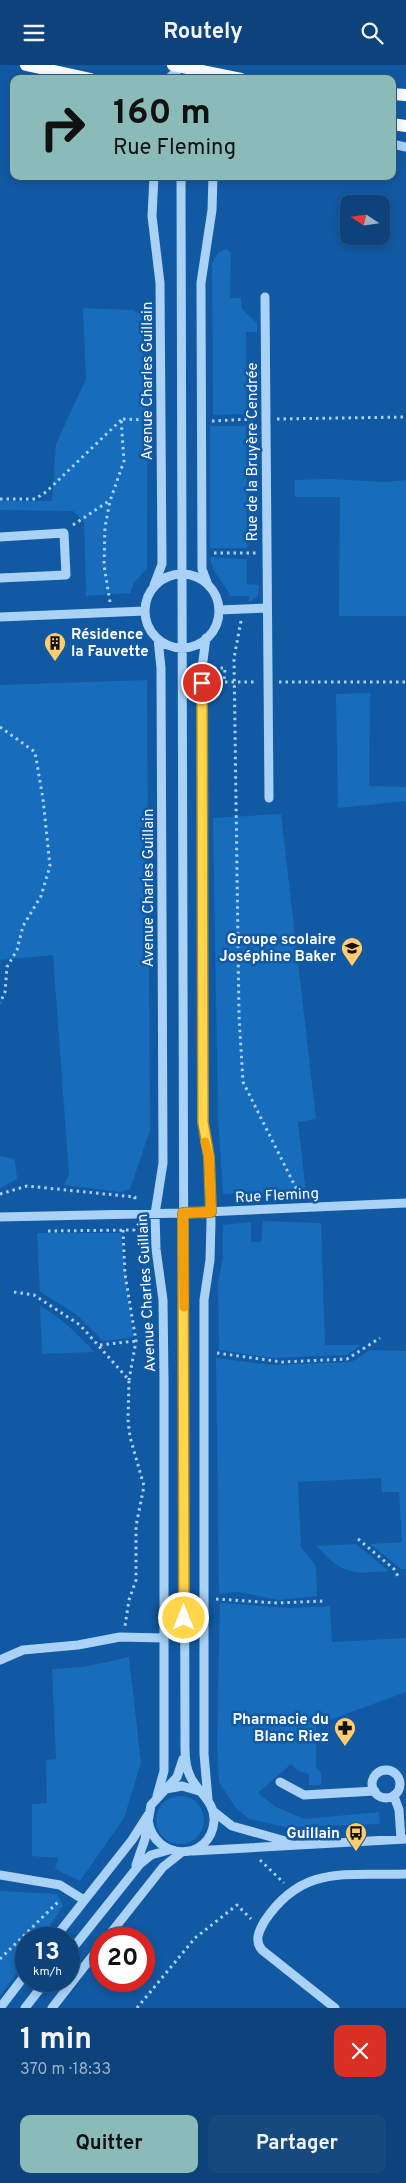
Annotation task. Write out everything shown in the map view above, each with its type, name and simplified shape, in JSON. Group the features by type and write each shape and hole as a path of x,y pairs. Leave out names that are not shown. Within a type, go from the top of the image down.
{"main road":[{"path":"26,65 72,75"},
{"path":"180,68 208,75"}],"street":[{"name":"Avenue Charles Guillain","path":"144,611 147,597 162,564 160,283 152,216 154,180"},
{"path":"181,180 185,1748 187,1770 209,1801"},
{"path":"0,617 144,611 147,624 158,639 169,645 181,648 194,645 206,638 216,625 218,610 214,594 208,585 202,569 201,283 212,210 213,180"},
{"name":"Rue de la Bruyère Cendrée","path":"265,297 269,798"},
{"path":"0,537 64,533 66,575 0,577"},
{"path":"154,585 164,578 181,573 193,575 208,585"},
{"path":"218,610 267,608"},
{"path":"116,1927 163,1867 185,1852 202,1845 209,1837 213,1827 213,1811 209,1801 204,1754 203,1599 204,1300 211,1254 211,1212 203,1104 202,668 206,638"},
{"name":"Avenue Charles Guillain","path":"157,1796 164,1771 163,1300 156,1249 155,1214 163,1163 161,668 158,639"},
{"name":"Rue Fleming","path":"0,1217 155,1214 406,1203"},
{"path":"0,1660 23,1650 78,1645 123,1637 164,1638"},
{"path":"128,1878 143,1847 151,1805 180,1771 185,1748"},
{"path":"280,1781 304,1795 375,1791 384,1797 394,1795 399,1788 399,1779 389,1770 380,1771 374,1778 375,1791"},
{"path":"166,1789 176,1786 187,1786 202,1793"},
{"path":"80,1939 128,1878 151,1855 169,1850 185,1852 403,1839 399,1810 394,1795"},
{"path":"213,1811 232,1826 299,1844"},
{"path":"148,1818 156,1841 169,1850"},
{"path":"63,1927 148,1818"},
{"path":"335,2008 262,1950 257,1942 260,1928 278,1903 292,1890 313,1879 406,1874"},
{"path":"0,1875 60,1885 84,1900"},
{"path":"52,2008 90,1959"},
{"path":"0,2008 15,1988"},
{"path":"25,2008 37,1992"}],"path":[{"path":"201,421 406,417"},
{"path":"111,612 104,565 105,527 110,501 124,461 121,419"},
{"path":"0,499 35,499 46,492 121,419 161,420"},
{"path":"64,533 110,501"},
{"path":"244,609 234,658 239,1016 243,1082 305,1207"},
{"path":"224,683 406,682"},
{"path":"0,727 35,752 43,799 50,866 42,896 23,926 17,950 7,967 5,992 0,1003"},
{"path":"0,1194 27,1187 135,1197 132,1213 134,1230 44,1231"},
{"path":"123,1230 125,1274 136,1341 129,1380 128,1420 130,1437 144,1487 136,1527 136,1580 127,1607 123,1637"},
{"path":"14,1292 34,1295 80,1325 100,1345 129,1380"},
{"path":"203,1351 274,1361 347,1359 380,1338"},
{"path":"100,1345 136,1341"},
{"path":"358,1539 394,1569 398,1576"},
{"path":"203,1599 277,1603 323,1601"},
{"path":"253,1853 292,1890"},
{"path":"0,1959 59,1901"},
{"path":"137,2008 195,1938 237,1905 260,1928"}],"shaded area":[{"path":"227,249 231,253 230,298 241,298 242,309 257,323 257,332 246,332 246,414 213,415 212,263 219,252"},
{"path":"83,308 132,310 148,318 147,568 134,583 130,593 86,596 84,522 73,511 0,510 0,501 52,501 56,444 86,379"},
{"path":"210,426 246,426 247,548 210,548"},
{"path":"330,479 386,482 406,480 406,616 339,616 340,497 295,497 295,480"},
{"path":"210,557 247,559 247,584 259,585 258,596 249,602 249,596 230,596 213,568"},
{"path":"147,680 150,1130 130,1189 120,1192 64,1185 69,1174 53,955 0,960 0,685"},
{"path":"370,693 369,786 406,787 406,801 338,808 336,694"},
{"path":"281,814 316,1119 298,1122 306,1193 223,1194 218,1117 213,818"},
{"path":"0,1156 15,1159 17,1179 0,1188"},
{"path":"263,1221 321,1223 325,1345 361,1345 347,1355 273,1358 219,1350 218,1283 223,1257 223,1225 251,1222 251,1242 261,1242"},
{"path":"37,1233 121,1233 133,1337 103,1341 76,1314 40,1292"},
{"path":"40,1306 69,1327 94,1352 42,1354"},
{"path":"370,1350 406,1351 406,1569 401,1569 370,1544 402,1542 399,1492 382,1492 381,1478 298,1482 301,1547 316,1566 317,1596 279,1600 237,1592 219,1594 216,1358 273,1365 351,1362"},
{"path":"356,1544 389,1571 349,1571 333,1563 317,1546"},
{"path":"220,1603 289,1608 330,1606 332,1642 406,1638 406,1692 316,1725 316,1766 321,1773 321,1785 309,1785 309,1774 298,1771 291,1764 258,1793 276,1807 305,1819 379,1812 380,1824 285,1827 249,1819 235,1807 219,1782 217,1746"},
{"path":"129,1657 141,1763 124,1818 80,1881 55,1869 58,1858 32,1856 32,1804 47,1803 46,1760 56,1759 52,1669 84,1667"},
{"path":"180,1796 189,1798 197,1803 202,1811 204,1820 202,1829 197,1837 189,1842 180,1844 171,1842 163,1837 158,1829 156,1820 158,1811 163,1803 171,1798"},
{"path":"0,1891 57,1894 63,1906 49,1927 15,1927 15,1975 0,1996"}],"slow traffic":[{"path":"184,1307 183,1213 211,1212 209,1157 205,1142"}],"place":[{"name":"Résidence la Fauvette","path":"55,662"},
{"name":"Groupe scolaire Joséphine Baker","path":"352,967"},
{"name":"Pharmacie du Blanc Riez","path":"345,1747"},
{"name":"Guillain","path":"356,1852"}],"route":[{"path":"184,1618 183,1213 211,1212 209,1157 203,1122 202,683"}]}
